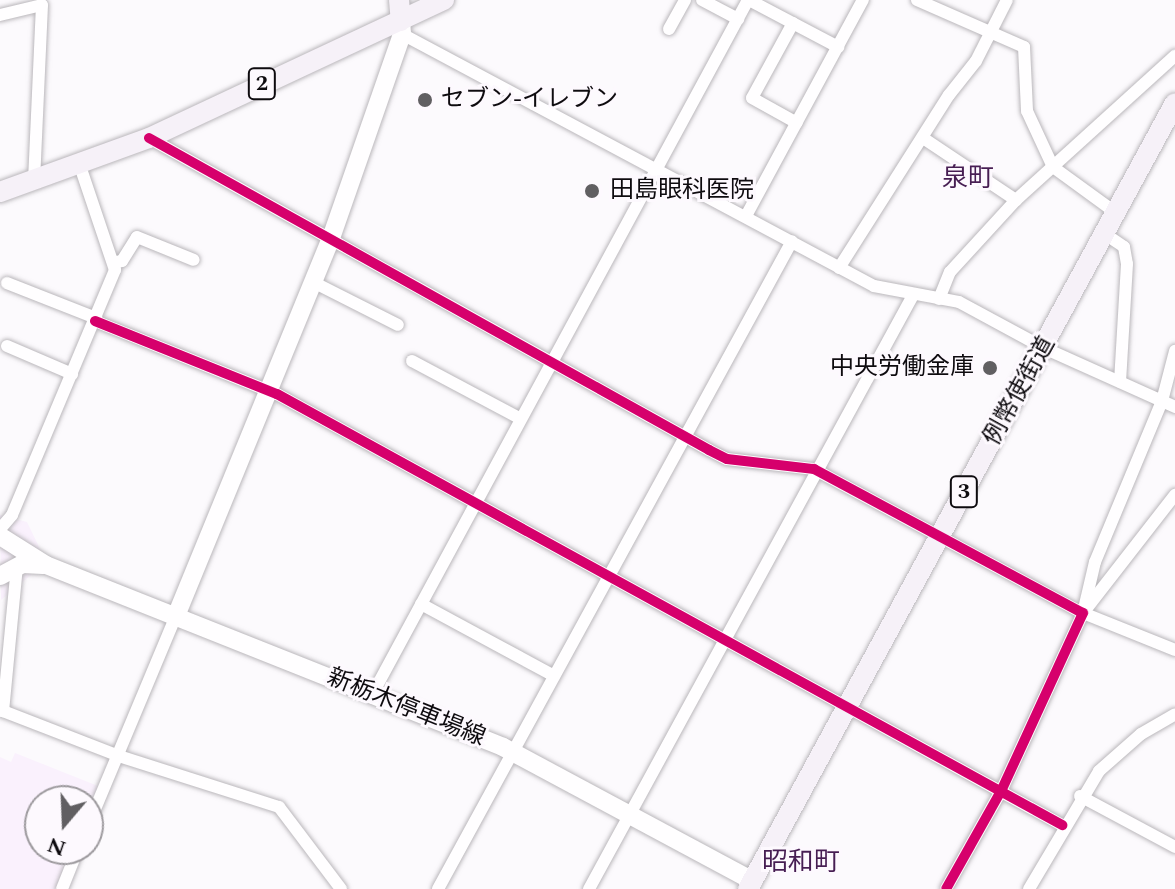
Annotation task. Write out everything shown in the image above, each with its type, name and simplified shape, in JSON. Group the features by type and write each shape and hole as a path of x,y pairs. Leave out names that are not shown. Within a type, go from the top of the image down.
{"main road":[{"path":"176,616 330,241 402,28 399,0"},
{"name":"2","path":"0,192 80,166 149,138 402,28 444,0"},
{"name":"例幣使街道","path":"756,886 847,707 1116,213 1168,135 1175,103"},
{"name":"新栃木停車場線","path":"0,536 17,556 176,616 514,752 756,886"},
{"path":"0,578 17,556"}],"street":[{"path":"669,29 685,0"},
{"path":"702,0 738,19"},
{"path":"372,695 749,0 838,47"},
{"path":"746,216 863,0"},
{"path":"917,0 1024,47 1027,111 1053,167 1116,213"},
{"path":"839,268 991,35 1007,0"},
{"path":"0,15 42,5 34,182"},
{"path":"793,23 752,98 797,123"},
{"path":"402,28 839,268 912,297 959,302 1044,348 1169,404"},
{"path":"939,299 950,272 1016,200 1175,56"},
{"path":"149,138 727,459 814,469 941,534 1083,613 1175,650"},
{"path":"923,138 1016,200"},
{"path":"0,529 12,515 116,262 80,166"},
{"path":"1105,234 1124,247 1127,264 1120,382"},
{"path":"116,262 122,261 137,237 194,260"},
{"path":"438,889 792,241"},
{"path":"313,282 398,325"},
{"path":"7,283 269,390 1062,825"},
{"path":"589,889 814,469 912,297"},
{"path":"7,346 72,374"},
{"path":"946,889 1001,791 1083,613 1095,562 1169,404 1175,351"},
{"path":"412,361 521,419"},
{"path":"1083,613 1156,514 1175,495"},
{"path":"12,515 17,556 3,711 119,756 279,807 341,889"},
{"path":"0,578 11,596"},
{"path":"421,604 554,676"},
{"path":"104,790 176,616"},
{"path":"1029,889 1080,796 1116,753 1175,714"},
{"path":"1080,796 1175,847"},
{"path":"62,889 72,865"}],"shaded area":[{"path":"0,515 27,522 40,549 32,574 1,600"},
{"path":"15,753 95,785 24,785 24,865 65,865 55,889 0,889 0,757 11,762"}],"cycle path":[{"path":"149,138 709,450 727,459 814,469 1083,613 1001,791 946,889"},
{"path":"95,321 277,394 1062,825"}],"place":[{"name":"セブン-イレブン","path":"425,100"},
{"name":"田島眼科医院","path":"592,191"},
{"name":"中央労働金庫","path":"990,368"}],"district":[{"name":"泉町","path":"968,179"},
{"name":"昭和町","path":"801,863"}]}
